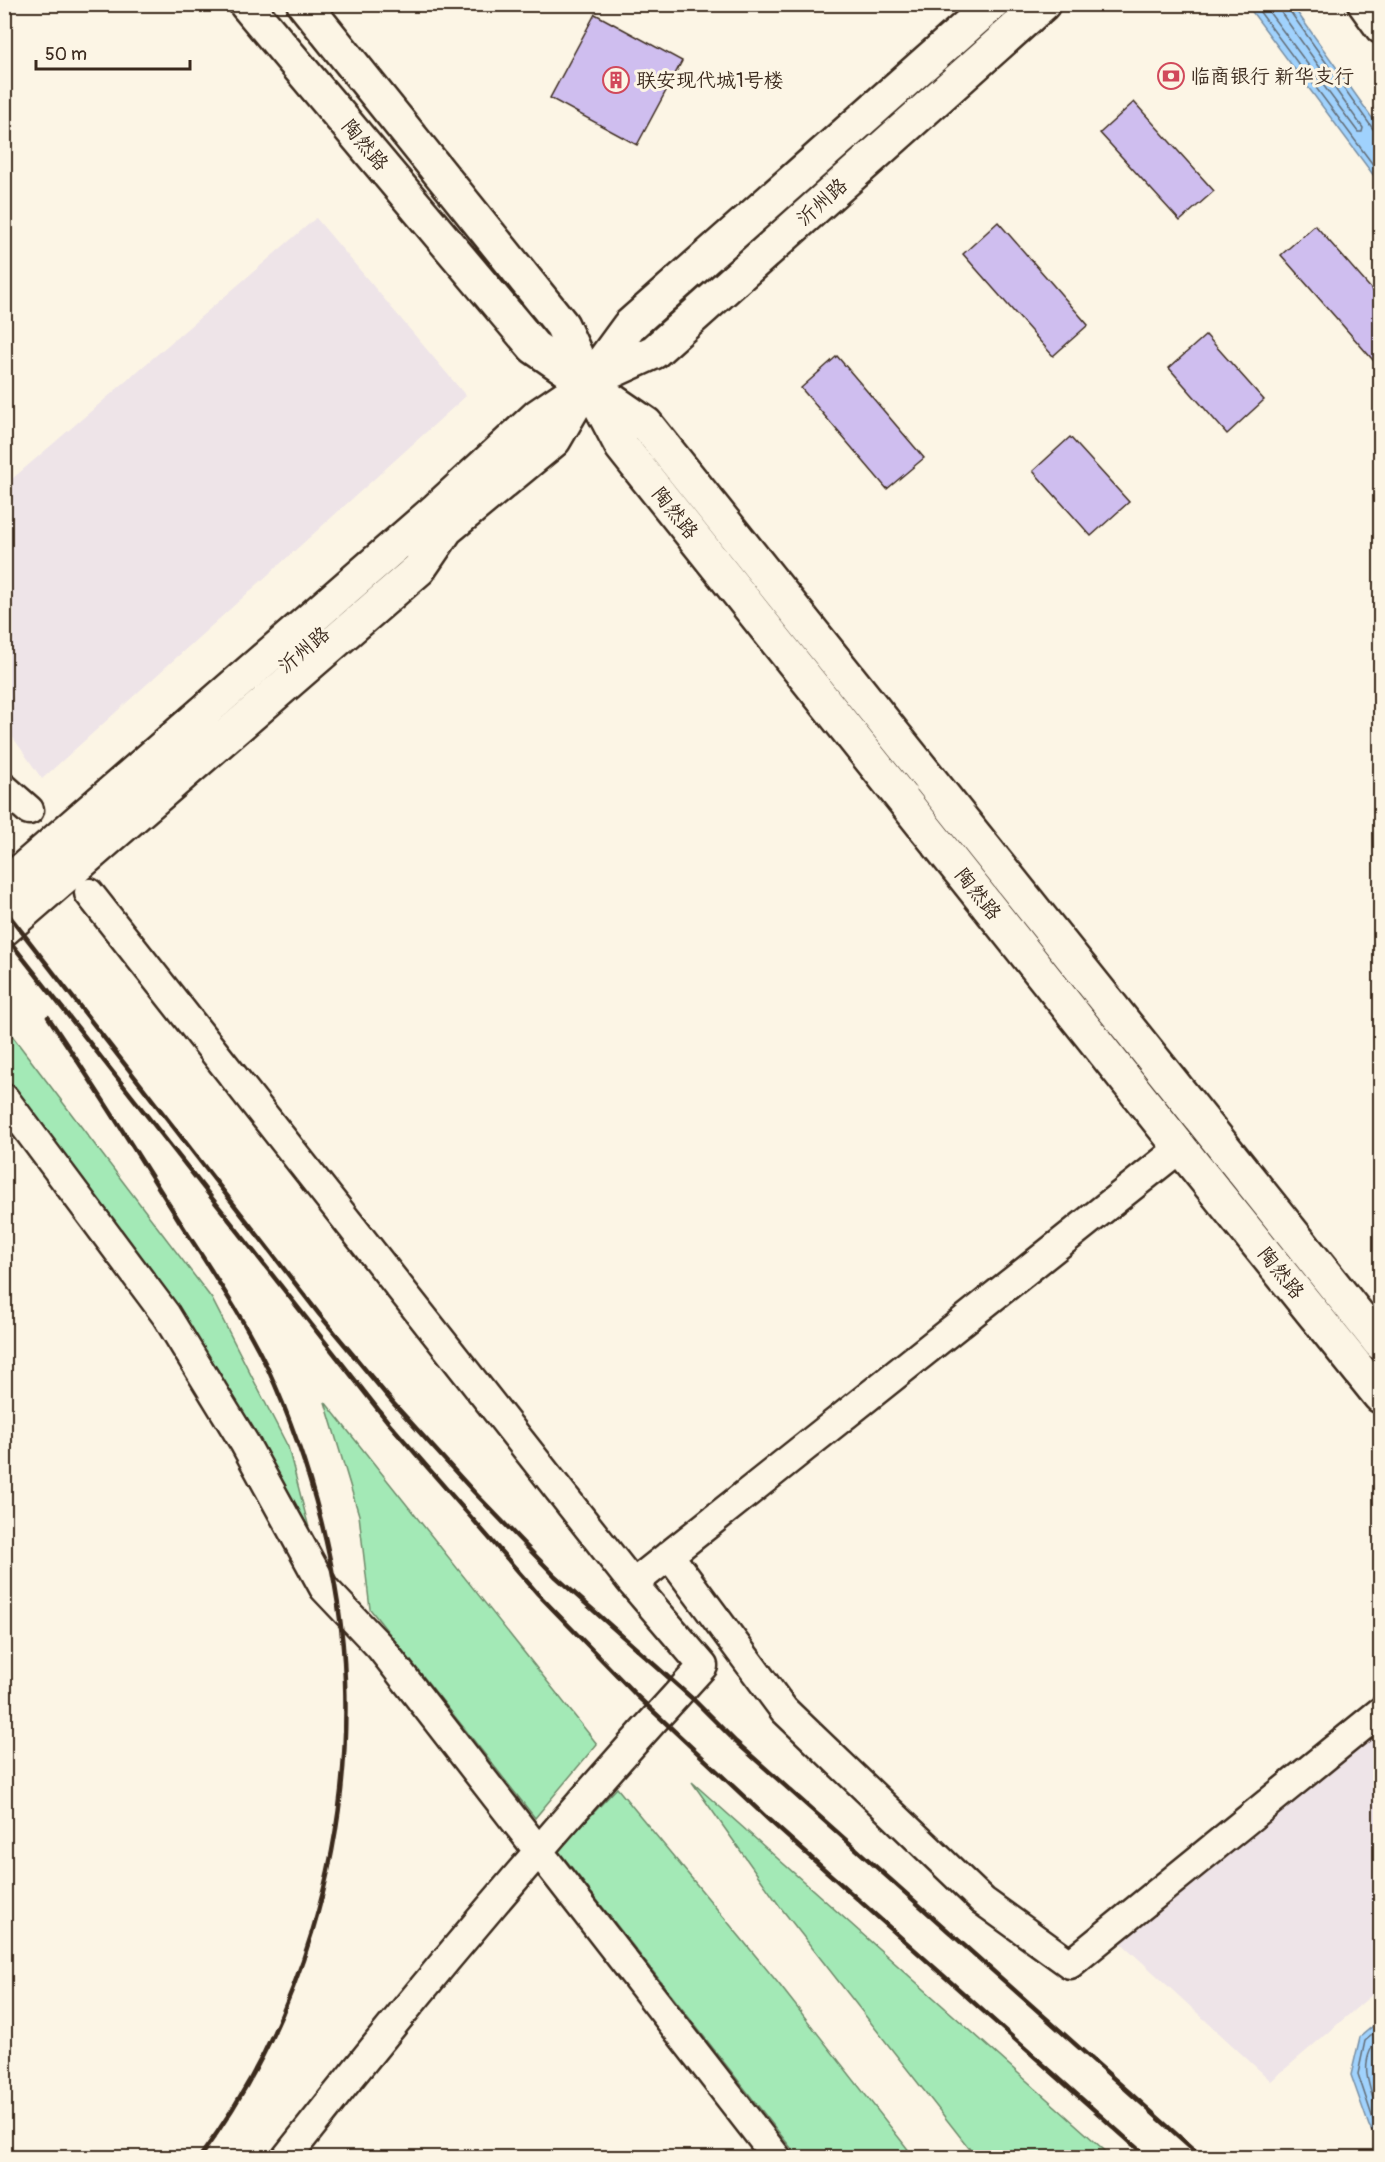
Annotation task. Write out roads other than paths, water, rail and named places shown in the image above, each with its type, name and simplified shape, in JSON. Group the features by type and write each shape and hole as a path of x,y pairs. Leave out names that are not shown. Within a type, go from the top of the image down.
{"main road":[{"name":"陶然路","path":"246,4 534,346 646,424 1380,1343"},
{"name":"陶然路","path":"304,4 562,325 588,382 622,447 1380,1396"},
{"name":"沂州路","path":"588,382 629,326 992,4"},
{"name":"沂州路","path":"4,906 442,518 538,416 588,382 654,352 1043,4"},
{"name":"沂州路","path":"4,886 442,518"},
{"path":"4,865 399,525 442,518"},
{"path":"4,930 419,569 442,518"},
{"path":"1074,1014 1164,1102 1161,1070"},
{"path":"1226,1205 1225,1172 1298,1240"}],"street":[{"path":"1362,4 1380,29"},
{"path":"4,788 29,810"},
{"path":"89,893 633,1584 703,1666 604,1773 354,2071 286,2157"},
{"path":"4,1098 166,1315 245,1444 324,1588 380,1647 777,2157"},
{"path":"633,1584 1180,1148"},
{"path":"669,1555 784,1710 983,1901 1070,1964 1380,1712"}],"water":[{"path":"1247,5 1292,5 1380,129 1380,184"},
{"path":"1380,2020 1380,2141 1369,2126 1351,2075 1360,2037"}],"railway":[{"path":"4,909 319,1314 394,1404 474,1492 555,1576 695,1701 736,1742 1203,2158"},
{"path":"4,934 388,1422 538,1594 637,1696 769,1820 1148,2158"},
{"path":"48,1017 226,1293 267,1367 283,1403 310,1480 338,1602 345,1681 345,1744 339,1807 328,1870 312,1932 291,1992 265,2050 235,2106 199,2158"}],"place":[{"name":"临商银行 新华支行","path":"1171,76"},
{"name":"联安现代城1号楼","path":"616,80"}]}
